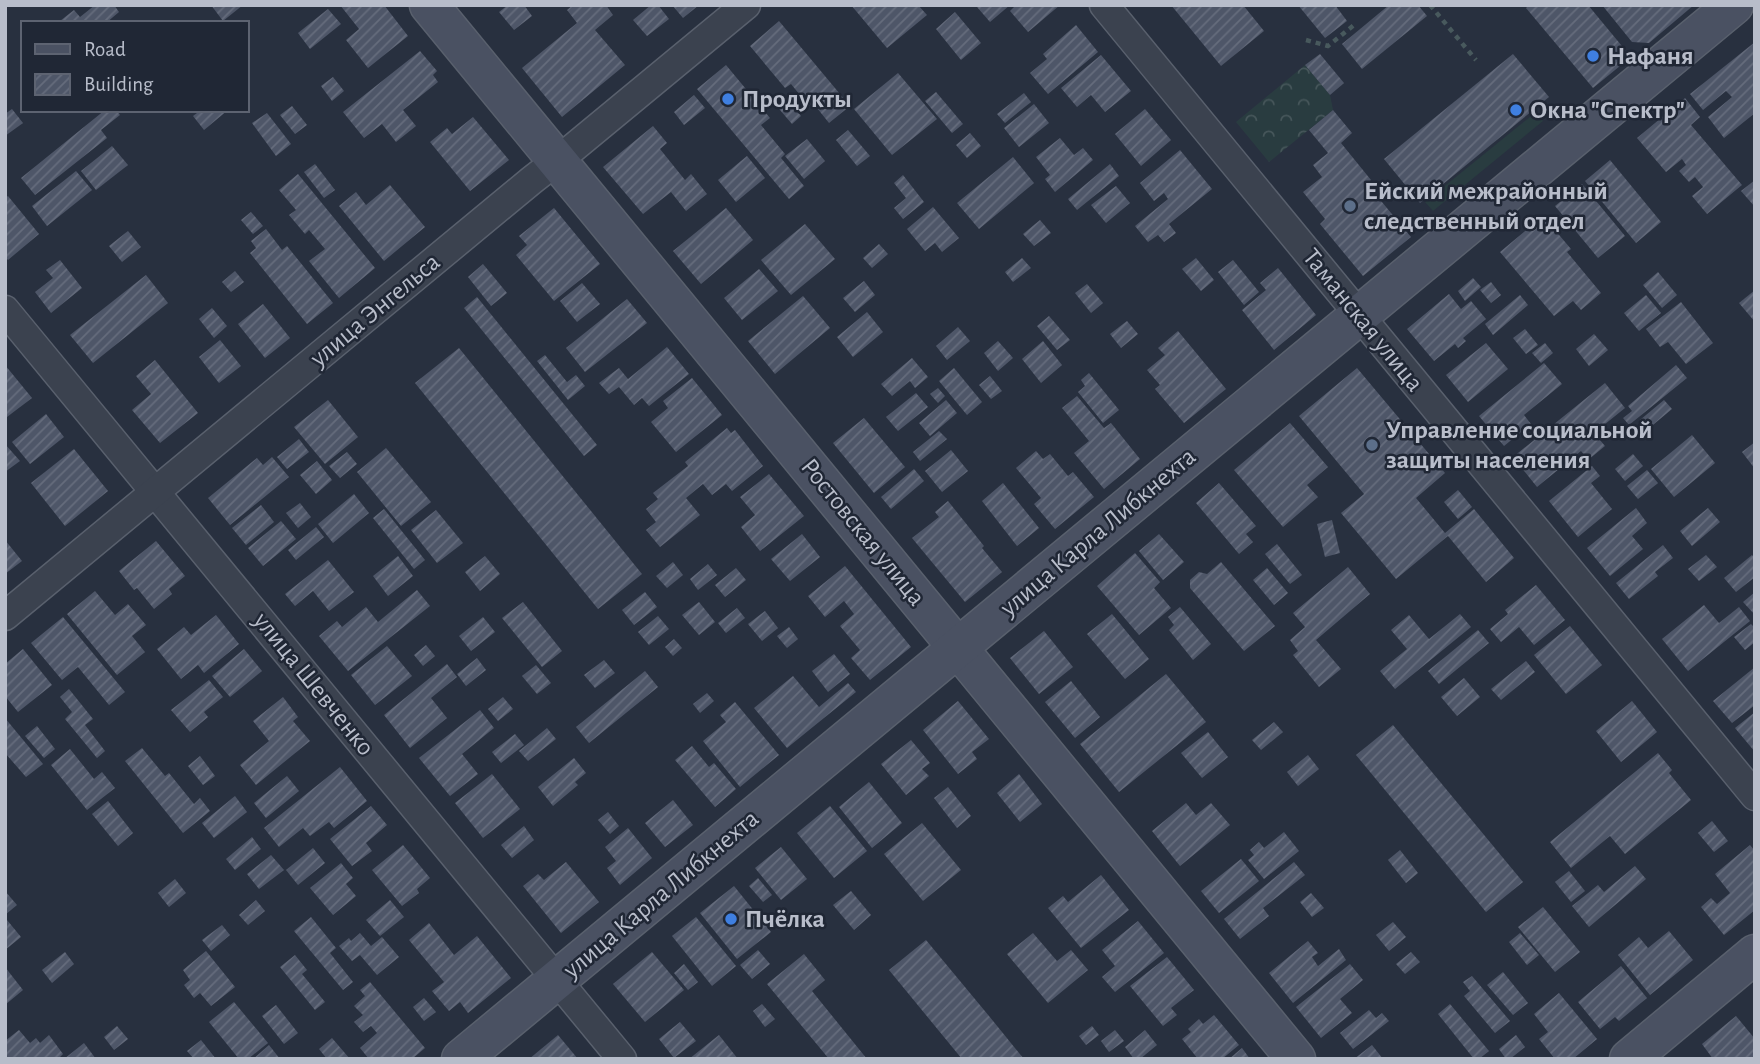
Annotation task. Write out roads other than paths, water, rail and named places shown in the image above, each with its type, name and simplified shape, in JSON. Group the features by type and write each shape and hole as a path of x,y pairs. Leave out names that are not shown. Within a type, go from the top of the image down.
{"street":[{"name":"Ростовская улица","path":"429,5 1296,1059"},
{"name":"улица Энгельса","path":"5,616 746,5"},
{"name":"Таманская улица","path":"1104,5 1755,796"},
{"name":"улица Карла Либкнехта","path":"461,1059 1734,5"},
{"name":"улица Шевченко","path":"5,310 622,1059"},
{"path":"1629,1059 1755,954"}],"place":[{"name":"Нафаня","path":"1593,56"},
{"name":"Продукты","path":"728,99"},
{"name":"Окна \"Спектр\"","path":"1516,110"},
{"name":"Ейский межрайонный следственный отдел","path":"1350,206"},
{"name":"Управление социальной защиты населения","path":"1372,445"},
{"name":"Пчёлка","path":"731,919"}]}
